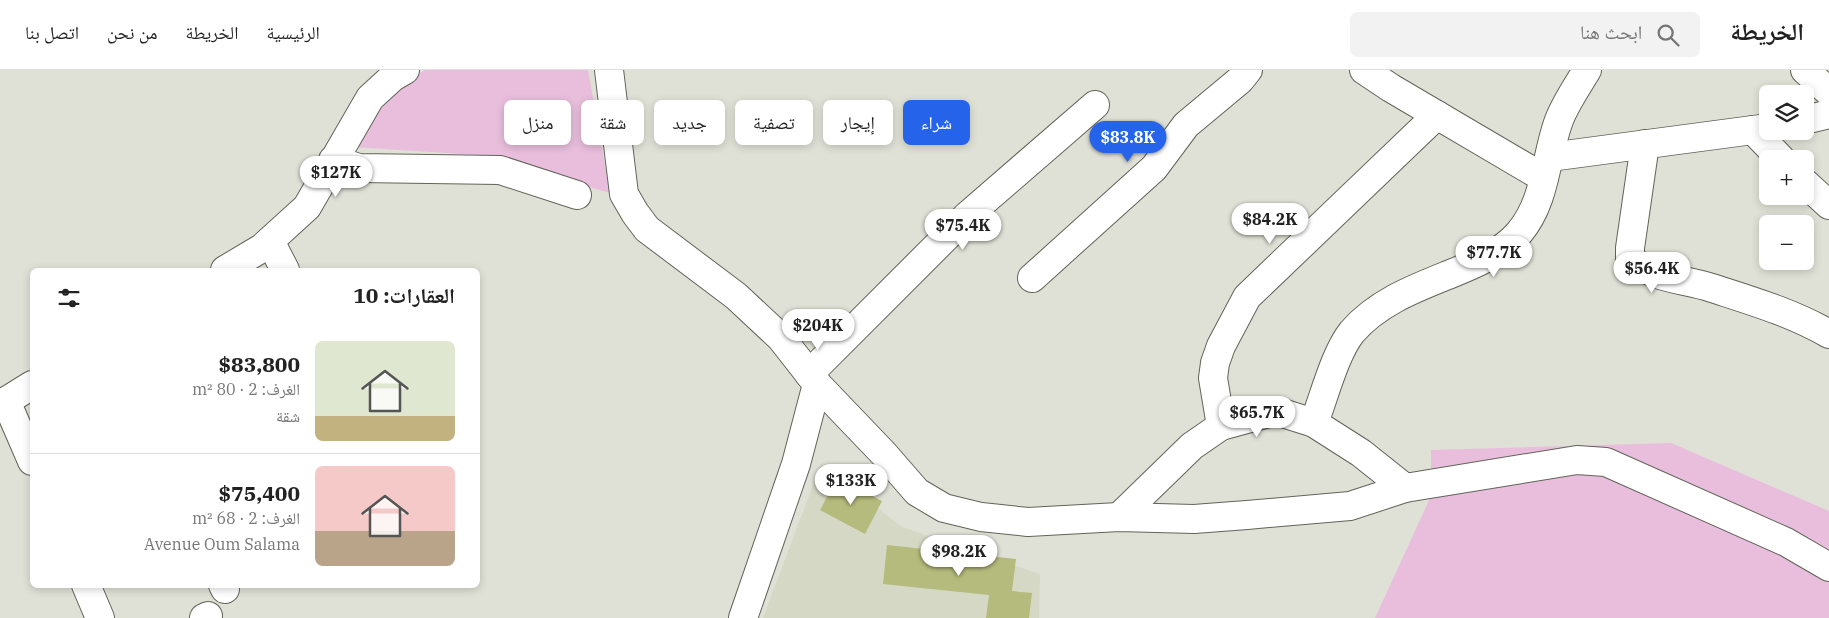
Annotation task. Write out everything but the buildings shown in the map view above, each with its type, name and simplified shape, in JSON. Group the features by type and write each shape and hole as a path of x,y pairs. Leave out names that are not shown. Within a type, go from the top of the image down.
{"street":[{"path":"228,268 270,241 308,207 333,160 370,98 393,77 405,70"},
{"path":"609,70 624,194 647,229 736,296 780,338 813,379 917,492 944,508 981,517 1028,522 1119,517 1194,519 1350,506 1405,488 1577,460 1606,462 1786,542 1829,566"},
{"path":"1032,278 1154,168 1186,125 1240,80 1248,70"},
{"path":"1364,70 1437,115 1547,167 1645,144 1759,128"},
{"path":"1314,423 1336,361 1351,333 1375,310 1409,290 1462,270 1493,254 1519,233 1538,204 1558,122 1586,70"},
{"path":"1805,70 1829,92"},
{"path":"743,618 796,464 813,379 968,215 1095,105"},
{"path":"1814,118 1829,114"},
{"path":"1221,426 1213,378 1215,363 1221,346 1247,297 1437,115"},
{"path":"1645,144 1630,258 1649,272 1710,287 1804,319 1829,334"},
{"path":"333,160 359,168 500,170 577,194"},
{"path":"1814,191 1829,205"},
{"path":"270,241 283,268"},
{"path":"30,386 3,403 30,457"},
{"path":"1119,517 1192,446 1221,426 1276,410 1314,423 1361,453 1405,488"},
{"path":"87,588 100,618"}],"shaded area":[{"path":"425,70 588,70 593,100 581,100 581,145 601,145 610,193 478,155 352,147 400,84"},
{"path":"1671,443 1829,511 1829,618 1375,618 1431,496 1431,450"},
{"path":"821,464 902,527 1040,574 1039,618 763,618"}]}
